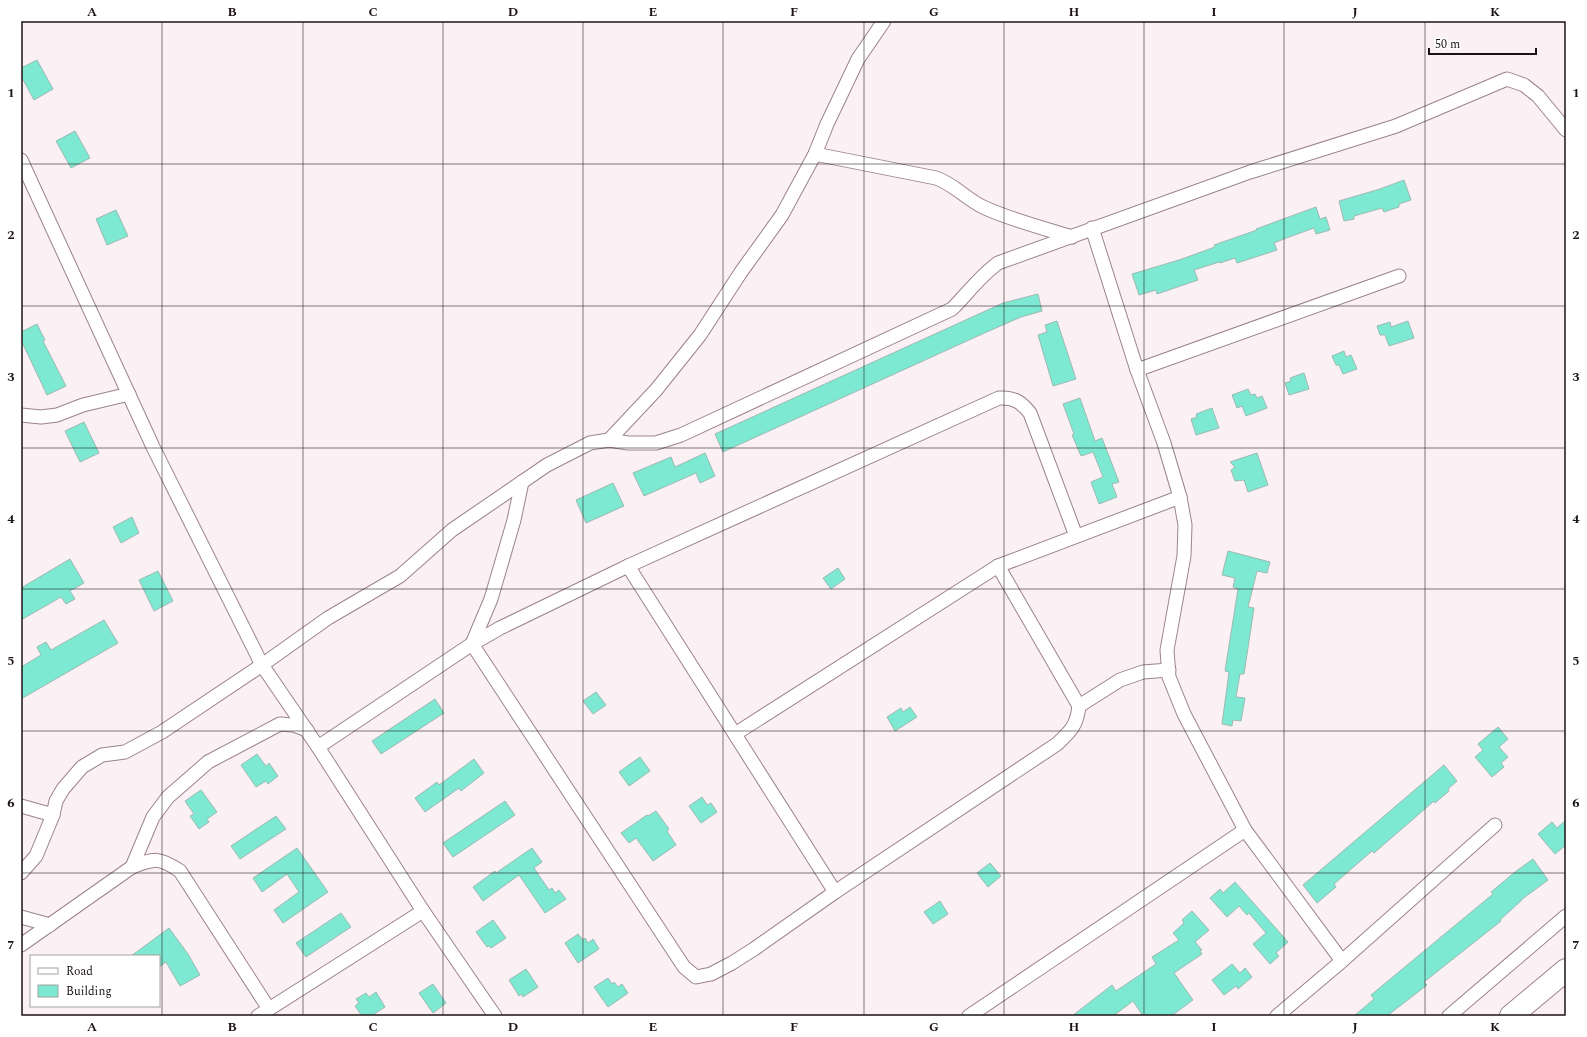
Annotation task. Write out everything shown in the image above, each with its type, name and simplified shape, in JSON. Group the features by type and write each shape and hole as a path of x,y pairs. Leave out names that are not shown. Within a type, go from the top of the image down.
{"highway":[{"path":"1511,1016 1566,970"}],"street":[{"path":"609,440 656,390 700,335 741,272 782,215 815,154 827,124 858,59 884,21"},
{"path":"21,873 36,856 53,815 56,800 82,767 102,755 125,752 162,732 328,618 400,576 452,530 522,482 548,465 590,443 609,440 628,443 656,443 681,435 952,309 969,292 984,273 998,263 1250,172 1396,126 1507,79 1524,85 1538,96 1566,130"},
{"path":"815,154 946,181 971,201 988,209 1072,237"},
{"path":"21,160 153,447 262,664 307,730 423,911 495,1016"},
{"path":"1092,228 1137,370 1164,442 1180,497 1185,525 1184,556 1167,650 1169,678 1184,714 1245,830 1342,960"},
{"path":"1137,370 1399,276"},
{"path":"21,415 41,417 57,415 84,405 128,394"},
{"path":"318,747 472,644 500,628 628,566 999,398 1006,398 1022,403 1030,413 1076,536"},
{"path":"472,644 491,599 514,520 522,482"},
{"path":"735,734 998,566 1180,497"},
{"path":"628,566 835,892"},
{"path":"472,644 684,967 696,976 710,974 732,963 754,949 835,892 1057,744 1071,732 1078,719 1079,706 998,566"},
{"path":"1079,706 1120,680 1143,672 1169,670"},
{"path":"132,867 154,817 168,797 208,762 280,724 293,724 307,730"},
{"path":"21,806 53,815"},
{"path":"1277,1016 1495,825"},
{"path":"969,1016 1245,830"},
{"path":"21,945 132,867 150,860 166,861 180,871 263,1012 423,911"},
{"path":"1449,1016 1566,916"},
{"path":"21,917 50,925"}],"building":[{"path":"37,60 53,89 34,100 21,76 21,68"},
{"path":"75,131 90,158 71,168 56,141"},
{"path":"1404,180 1411,200 1399,204 1399,207 1384,212 1382,208 1354,216 1354,219 1344,221 1339,201"},
{"path":"1316,207 1320,219 1326,217 1330,230 1316,234 1314,228 1274,243 1277,250 1237,263 1235,258 1194,270 1198,280 1157,294 1156,290 1139,295 1132,274 1179,260 1215,247 1214,245"},
{"path":"116,210 128,236 107,245 96,219"},
{"path":"1038,294 1042,311 1021,317 980,335 723,452 715,434 1003,303"},
{"path":"1057,321 1076,379 1053,386 1038,335 1047,332 1045,325"},
{"path":"1408,321 1414,338 1389,346 1385,335 1380,335 1377,326 1390,322 1391,327"},
{"path":"37,324 45,340 43,341 66,386 47,395 21,340 21,332"},
{"path":"1344,351 1346,357 1351,355 1357,369 1343,374 1339,365 1336,365 1332,356"},
{"path":"1304,373 1309,389 1289,395 1285,383 1291,381 1290,378"},
{"path":"1248,389 1251,395 1255,394 1257,398 1262,396 1267,408 1246,416 1242,406 1237,408 1232,395"},
{"path":"1080,398 1095,441 1102,438 1119,482 1112,484 1117,497 1099,504 1091,482 1103,477 1093,452 1081,456 1072,435 1074,434 1063,404"},
{"path":"1212,408 1219,428 1196,435 1191,419 1197,417 1196,414"},
{"path":"84,422 99,453 80,462 65,431"},
{"path":"705,453 715,476 700,483 696,473 644,496 633,473 671,457 675,467"},
{"path":"1257,453 1268,485 1248,492 1244,480 1235,481 1231,470 1235,467 1230,462"},
{"path":"613,483 624,506 586,523 576,500"},
{"path":"132,517 139,533 121,543 113,527"},
{"path":"1228,551 1270,562 1267,573 1257,571 1248,607 1254,608 1244,674 1240,674 1236,697 1245,698 1241,721 1233,720 1232,726 1222,724 1229,672 1225,671 1238,589 1233,587 1235,578 1222,575"},
{"path":"70,559 84,583 70,591 75,599 66,604 61,597 21,620 21,588"},
{"path":"838,568 845,579 831,589 823,578"},
{"path":"158,571 173,601 154,611 139,580"},
{"path":"104,620 118,643 21,699 21,667 41,655 37,647 46,642 51,650"},
{"path":"596,692 606,705 593,714 583,701"},
{"path":"435,699 444,713 381,754 372,741"},
{"path":"910,707 917,717 895,731 887,717 901,708 903,712"},
{"path":"1498,727 1508,739 1499,747 1508,757 1501,763 1504,767 1492,777 1475,757 1483,750 1478,744"},
{"path":"257,754 266,766 269,763 278,776 268,784 266,781 256,787 241,765"},
{"path":"640,757 650,771 629,786 619,772"},
{"path":"474,759 484,773 461,791 459,788 425,812 415,798 437,782 439,785"},
{"path":"1444,765 1457,781 1448,789 1449,791 1435,803 1434,801 1374,853 1372,851 1334,884 1336,887 1317,903 1303,885"},
{"path":"201,790 217,812 207,819 209,822 199,829 190,816 194,814 185,801"},
{"path":"702,797 707,805 711,803 717,812 701,823 689,806"},
{"path":"505,801 515,815 453,857 443,843"},
{"path":"656,811 669,829 667,831 676,845 653,861 636,838 629,843 621,833 647,815 648,816"},
{"path":"276,816 286,829 240,859 231,846"},
{"path":"1566,820 1566,845 1555,854 1538,834 1552,822 1557,828"},
{"path":"297,848 328,892 283,923 274,910 299,892 287,874 262,892 253,878"},
{"path":"532,848 542,862 534,868 549,890 552,888 555,893 559,890 566,899 545,913 519,875 483,901 473,887 495,871 496,873"},
{"path":"1533,859 1548,880 1521,900 1500,920 1501,921 1424,982 1427,985 1387,1016 1354,1016 1374,999 1371,995 1493,894 1491,892"},
{"path":"990,863 1001,876 988,887 977,873"},
{"path":"1235,882 1288,942 1276,953 1279,956 1270,964 1253,944 1266,933 1249,913 1247,915 1239,906 1227,917 1210,898 1220,889 1223,893"},
{"path":"940,901 948,914 933,924 924,912"},
{"path":"1192,911 1209,930 1195,942 1202,950 1200,951 1202,954 1174,973 1193,1000 1171,1016 1143,1016 1133,1001 1113,1016 1072,1016 1112,985 1116,991 1156,964 1152,957 1179,940 1173,933 1184,923 1182,920"},
{"path":"341,913 351,927 306,957 296,943"},
{"path":"493,920 506,938 491,948 489,946 487,947 476,932"},
{"path":"169,928 188,954 200,975 180,986 166,962 160,966 160,955 132,955"},
{"path":"578,934 583,940 585,938 588,943 593,939 599,949 578,963 565,943"},
{"path":"1232,964 1240,973 1245,968 1252,977 1238,989 1236,986 1224,995 1212,980"},
{"path":"526,969 538,987 523,997 522,994 519,996 509,980"},
{"path":"608,978 612,984 614,982 618,987 622,984 628,993 608,1007 594,987"},
{"path":"433,984 446,1003 433,1013 419,993"},
{"path":"376,992 385,1007 371,1016 362,1016 355,1006 359,1003 356,999 366,993 369,997"}]}
